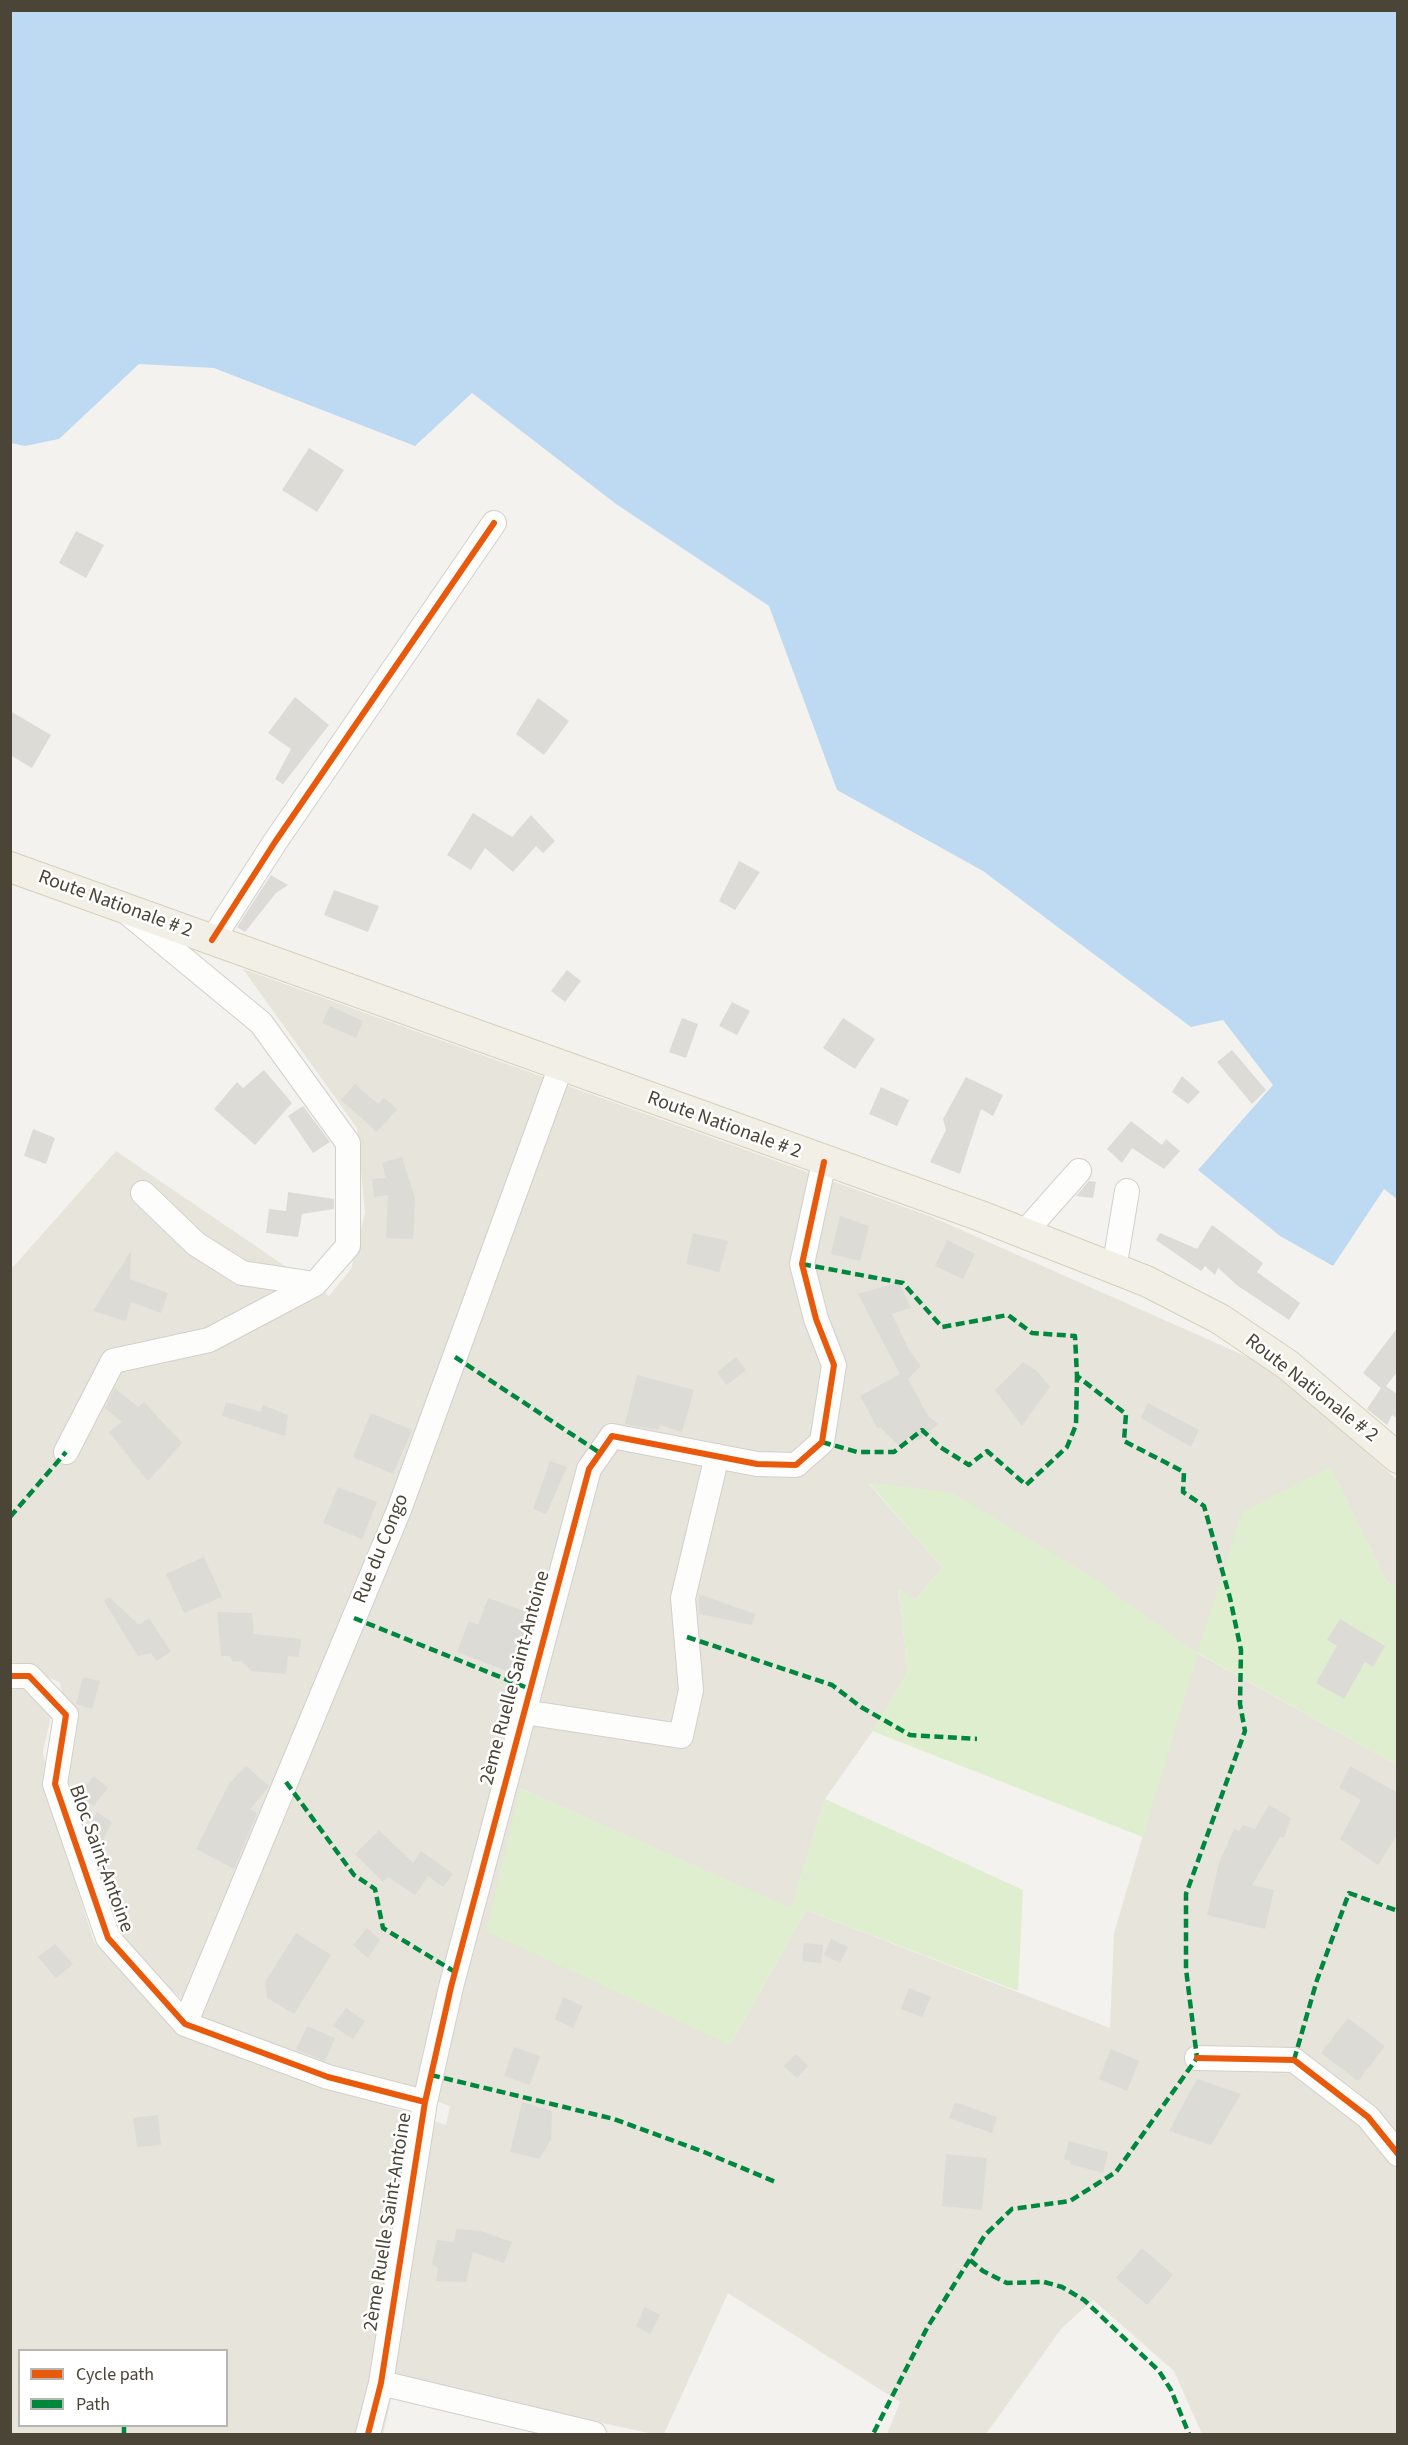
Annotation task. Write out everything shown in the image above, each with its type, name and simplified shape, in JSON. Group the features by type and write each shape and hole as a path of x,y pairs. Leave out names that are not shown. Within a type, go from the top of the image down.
{"main road":[{"name":"Route Nationale # 2","path":"10,867 1024,1233 1146,1281 1220,1319 1288,1365 1397,1457"}],"street":[{"path":"212,940 275,842 494,523"},
{"path":"66,1452 113,1361 209,1340 315,1284 348,1246 348,1143 261,1023 120,907"},
{"name":"Rue du Congo","path":"184,2024 399,1510 561,1066"},
{"name":"2ème Ruelle Saint-Antoine","path":"368,2434 381,2383 425,2102 453,1979 589,1469 612,1436 757,1464 796,1465 822,1442 834,1365 816,1319 802,1264 824,1162"},
{"path":"1024,1233 1079,1171"},
{"path":"1114,1269 1127,1191"},
{"path":"143,1193 196,1244 242,1273 315,1284"},
{"path":"525,1712 681,1736 691,1690 683,1598 717,1456"},
{"name":"Bloc Saint-Antoine","path":"10,1676 28,1676 66,1715 55,1784 108,1938 184,2024 328,2077 425,2102"},
{"path":"1197,2058 1294,2060 1368,2117 1398,2154"},
{"path":"381,2383 594,2434"}],"shaded area":[{"path":"243,969 932,1217 1259,1362 1349,1435 1397,1480 1397,1588 1386,1581 1331,1468 1197,1653 1397,1765 1397,2434 1202,2434 1174,2371 1093,2300 1061,2329 986,2434 887,2434 900,2402 728,2293 664,2434 653,2434 396,2378 383,2434 11,2434 11,1682 19,1683 52,1712 43,1751 56,1821 94,1942 158,2011 245,2058 446,2125 450,2106 212,2026 130,1952 64,1794 75,1737 59,1682 11,1662 10,1267 13,1267 116,1151 329,1296 351,1269 365,1213 357,1128","holes":["868,1483 1197,1653 1114,1933 1110,2028 806,1910 730,2045 520,1788 791,1909 825,1799 872,1732 908,1671 898,1589 915,1601 942,1567"]}],"green space":[{"path":"1331,1467 1386,1581 1397,1588 1397,1765 1198,1653 1143,1837 872,1731 908,1671 898,1589 916,1600 942,1567 868,1482 953,1493 1094,1578 1197,1653 1242,1512"},
{"path":"520,1788 791,1908 825,1799 1023,1890 1018,1991 806,1910 730,2045 486,1931"}],"water":[{"path":"11,10 1397,11 1397,1199 1384,1189 1333,1266 1280,1236 1198,1170 1273,1085 1223,1020 1191,1027 983,871 837,790 769,606 616,504 472,393 415,446 214,368 139,364 59,439 25,446 11,443"}],"building":[{"path":"309,448 344,470 317,512 282,490"},
{"path":"76,531 104,545 86,578 59,563"},
{"path":"295,697 329,725 283,784 275,779 291,749 268,733"},
{"path":"538,698 569,721 544,755 516,734"},
{"path":"10,711 51,735 32,768 10,755"},
{"path":"473,813 512,837 531,815 555,841 543,853 536,846 513,872 485,848 471,870 447,855"},
{"path":"739,861 760,872 735,910 719,901"},
{"path":"271,875 288,885 276,893 245,932 237,927"},
{"path":"334,890 379,906 368,932 324,915"},
{"path":"567,970 581,981 565,1002 551,991"},
{"path":"732,1002 750,1011 737,1035 719,1026"},
{"path":"330,1006 363,1021 356,1038 322,1023"},
{"path":"682,1018 698,1024 686,1058 669,1052"},
{"path":"843,1018 875,1039 855,1069 823,1048"},
{"path":"1232,1050 1266,1090 1252,1104 1217,1062"},
{"path":"264,1070 292,1103 255,1145 214,1109 237,1082 243,1088"},
{"path":"1182,1076 1200,1092 1188,1104 1172,1092"},
{"path":"966,1077 1003,1095 993,1116 981,1109 960,1174 930,1162 946,1130 943,1119"},
{"path":"355,1084 378,1104 384,1098 397,1109 377,1132 341,1100"},
{"path":"881,1087 909,1100 897,1126 869,1114"},
{"path":"303,1106 330,1142 313,1153 288,1116"},
{"path":"1131,1121 1162,1145 1166,1139 1180,1151 1164,1169 1132,1148 1122,1163 1107,1149"},
{"path":"33,1129 55,1138 46,1164 24,1156"},
{"path":"402,1157 415,1199 413,1239 386,1238 388,1195 374,1197 372,1179 386,1178 382,1163"},
{"path":"1089,1181 1096,1182 1093,1198 1076,1196"},
{"path":"288,1192 334,1199 334,1209 302,1214 298,1237 266,1233 269,1209 286,1211"},
{"path":"840,1216 869,1226 860,1261 831,1254"},
{"path":"1212,1225 1263,1263 1257,1272 1300,1303 1289,1320 1238,1286 1218,1268 1215,1275 1205,1266 1201,1271 1156,1240 1160,1233 1197,1249"},
{"path":"693,1233 728,1241 719,1272 686,1264"},
{"path":"947,1240 975,1254 963,1279 935,1266"},
{"path":"131,1251 130,1279 168,1293 161,1313 131,1302 126,1321 93,1311"},
{"path":"899,1282 911,1308 892,1314 909,1350 921,1366 908,1379 928,1416 938,1424 918,1441 912,1434 899,1446 880,1427 878,1429 860,1396 900,1374 858,1294"},
{"path":"1398,1327 1398,1371 1386,1386 1398,1395 1398,1419 1392,1415 1387,1425 1367,1409 1381,1388 1363,1373"},
{"path":"736,1357 746,1370 727,1385 717,1372"},
{"path":"1023,1362 1037,1371 1050,1387 1022,1426 995,1390"},
{"path":"637,1375 694,1390 682,1432 660,1425 658,1430 625,1424"},
{"path":"115,1388 138,1407 144,1402 182,1443 148,1481 109,1432 122,1422 105,1408"},
{"path":"226,1402 261,1412 263,1405 288,1415 285,1436 222,1416"},
{"path":"1148,1403 1199,1430 1191,1447 1141,1418"},
{"path":"371,1413 412,1430 393,1474 353,1457"},
{"path":"550,1461 567,1467 546,1514 533,1509"},
{"path":"338,1487 377,1502 362,1539 323,1523"},
{"path":"204,1557 222,1597 184,1613 166,1574"},
{"path":"699,1594 755,1614 752,1625 699,1614"},
{"path":"109,1597 139,1625 149,1618 171,1652 156,1661 151,1653 138,1656 104,1601"},
{"path":"488,1598 535,1615 517,1675 457,1652 469,1621 478,1625"},
{"path":"217,1612 252,1613 254,1634 301,1639 299,1657 288,1656 286,1674 251,1671 242,1661 233,1662 230,1656 221,1656"},
{"path":"1340,1619 1385,1646 1373,1667 1365,1662 1344,1699 1316,1683 1337,1646 1327,1640"},
{"path":"83,1677 100,1681 92,1709 76,1704"},
{"path":"246,1766 269,1786 250,1809 257,1813 234,1869 196,1849 229,1784"},
{"path":"1350,1766 1398,1793 1398,1833 1378,1865 1340,1839 1361,1800 1339,1788"},
{"path":"94,1776 108,1788 93,1806 80,1794"},
{"path":"1269,1805 1291,1818 1284,1838 1280,1837 1252,1885 1274,1890 1265,1929 1207,1915 1219,1863 1234,1829 1239,1831 1243,1825 1255,1829"},
{"path":"97,1812 112,1822 102,1842 87,1831"},
{"path":"379,1830 413,1863 421,1851 453,1874 443,1887 428,1876 415,1895 388,1877 383,1882 355,1854"},
{"path":"367,1928 380,1940 368,1958 353,1945"},
{"path":"296,1933 331,1955 294,2014 267,1998 265,1982"},
{"path":"831,1939 848,1947 840,1963 824,1955"},
{"path":"804,1943 823,1945 821,1963 802,1961"},
{"path":"55,1944 73,1964 56,1978 38,1957"},
{"path":"909,1988 931,1997 922,2017 901,2009"},
{"path":"563,1997 583,2006 573,2028 555,2019"},
{"path":"346,2008 365,2021 353,2039 333,2026"},
{"path":"1348,2018 1385,2046 1358,2081 1321,2053"},
{"path":"307,2026 335,2038 325,2061 296,2050"},
{"path":"514,2047 540,2056 530,2085 504,2076"},
{"path":"1111,2049 1139,2061 1127,2091 1099,2079"},
{"path":"796,2054 808,2066 797,2078 784,2066"},
{"path":"1197,2079 1241,2094 1211,2145 1169,2131"},
{"path":"522,2102 552,2111 551,2140 539,2159 510,2152"},
{"path":"955,2102 997,2117 992,2133 949,2118"},
{"path":"158,2115 161,2145 137,2147 133,2118"},
{"path":"1069,2141 1108,2152 1103,2173 1070,2164 1070,2161 1064,2159"},
{"path":"946,2154 987,2158 982,2210 942,2206"},
{"path":"456,2229 481,2231 512,2242 504,2263 473,2252 466,2282 436,2281 438,2268 432,2264 437,2240 454,2242"},
{"path":"1142,2248 1173,2275 1147,2305 1116,2278"},
{"path":"645,2307 660,2315 650,2334 636,2326"}],"marked path":[{"path":"802,1264 903,1283 942,1327 1008,1315 1032,1333 1075,1336 1077,1376 1126,1414 1124,1441 1184,1472 1183,1492 1204,1506 1230,1598 1241,1650 1240,1704 1245,1731 1186,1894 1186,1969 1197,2058 1116,2172 1070,2201 1012,2209 985,2235 927,2328 873,2434"},
{"path":"455,1357 600,1453"},
{"path":"822,1442 857,1452 894,1452 922,1430 940,1447 969,1465 987,1451 1026,1485 1067,1447 1076,1425 1077,1376"},
{"path":"10,1517 66,1452"},
{"path":"354,1618 530,1689"},
{"path":"687,1637 832,1685 861,1707 910,1735 977,1739"},
{"path":"286,1782 354,1875 375,1889 383,1928 455,1972"},
{"path":"1294,2060 1317,1980 1349,1893 1398,1911"},
{"path":"431,2075 614,2119 704,2152 778,2183"},
{"path":"970,2260 983,2271 1007,2283 1044,2282 1062,2287 1084,2300 1159,2371 1171,2390 1189,2434"},
{"path":"124,2427 124,2434"}],"cycle path":[{"path":"212,940 275,842 494,523"},
{"path":"368,2434 381,2383 425,2102 451,1987 589,1469 612,1436 757,1464 796,1465 822,1442 834,1365 816,1319 802,1264 824,1162"},
{"path":"10,1676 29,1676 66,1715 55,1784 108,1938 185,2024 328,2077 425,2102"},
{"path":"1197,2058 1294,2060 1368,2117 1398,2154"}]}
